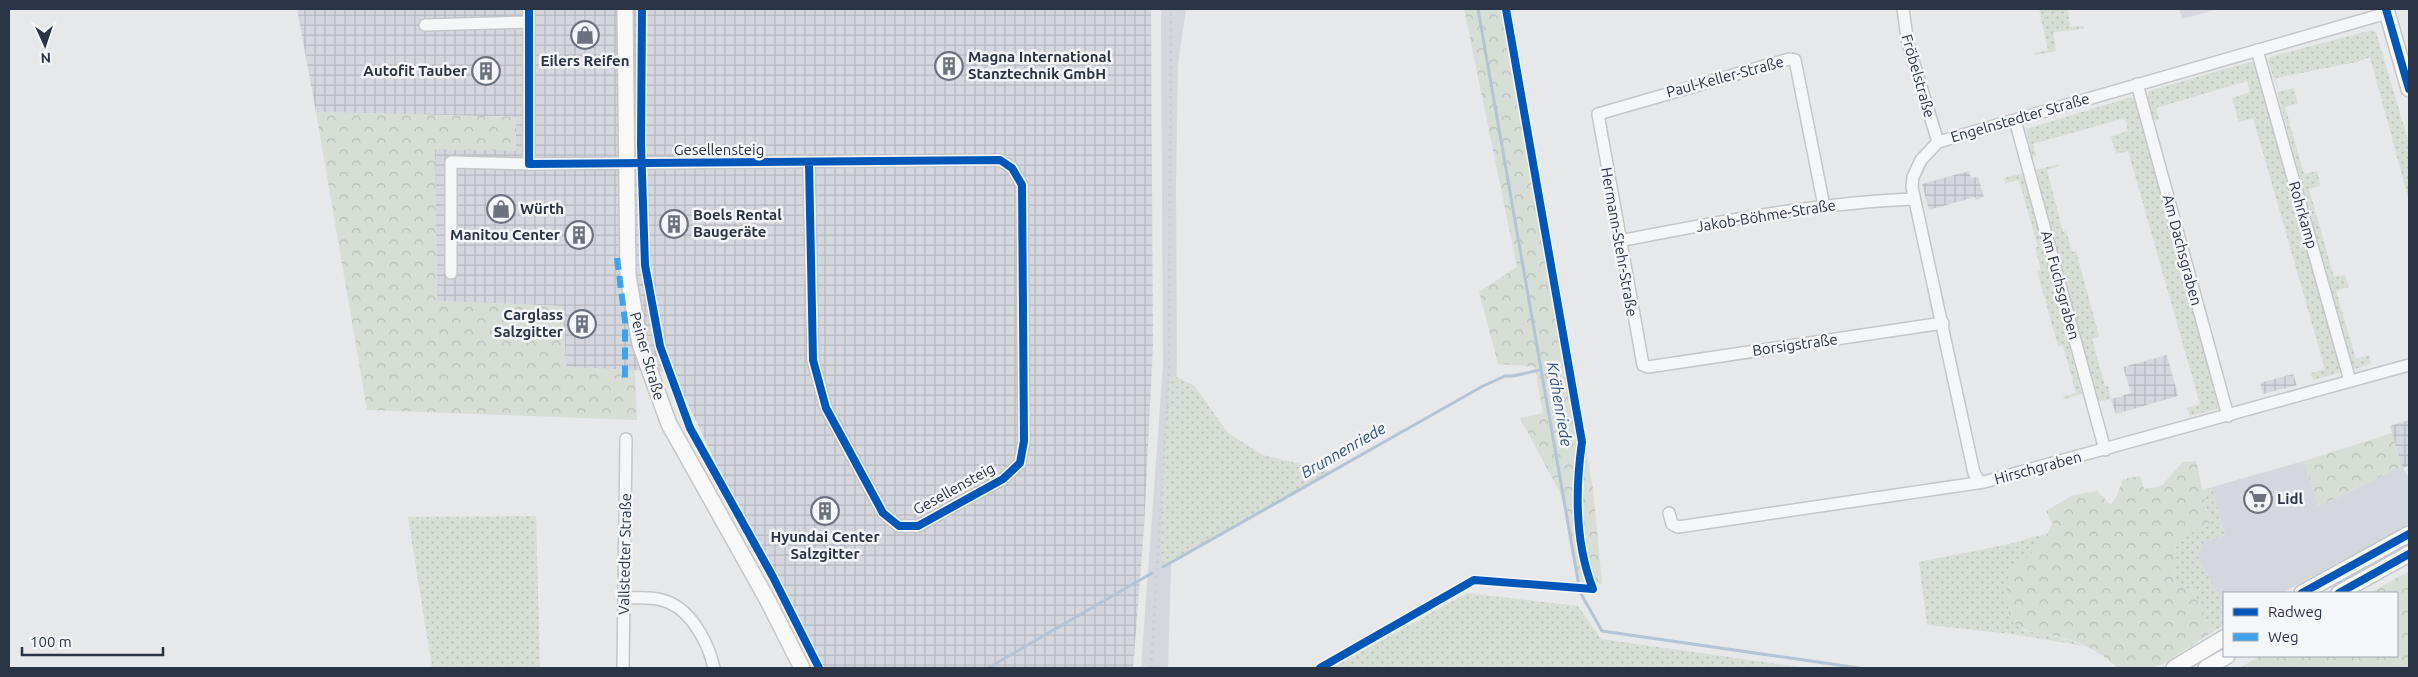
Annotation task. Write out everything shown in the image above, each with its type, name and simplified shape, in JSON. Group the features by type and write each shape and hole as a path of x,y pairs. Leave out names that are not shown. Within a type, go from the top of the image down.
{"main road":[{"name":"Peiner Straße","path":"625,9 628,276 640,344 657,396 696,477 766,600 802,668"},
{"path":"2386,10 2409,89"},
{"path":"2304,592 2409,534"},
{"path":"2340,592 2409,554"},
{"path":"2174,668 2223,639"},
{"path":"2206,668 2225,657"}],"street":[{"path":"529,9 529,164"},
{"name":"Fröbelstraße","path":"1903,9 1908,44 1938,142"},
{"name":"Engelnstedter Straße","path":"1979,481 1974,473 1912,187 1917,167 1938,142 2257,50 2386,10"},
{"path":"425,25 529,22"},
{"name":"Rohrkamp","path":"2257,50 2350,381"},
{"name":"Paul-Keller-Straße","path":"1598,114 1789,59 1795,60 1824,206"},
{"name":"Am Dachsgraben","path":"2137,84 2228,416"},
{"name":"Hermann-Stehr-Straße","path":"1598,114 1640,360 1642,365 1648,366"},
{"name":"Am Fuchsgraben","path":"2015,120 2105,450"},
{"name":"Gesellensteig","path":"451,273 451,162 529,164 809,163 1000,160 1012,168 1022,185 1024,441 1020,463 1002,479 918,526 899,526 883,513 826,408 813,360 809,163"},
{"name":"Jakob-Böhme-Straße","path":"1619,241 1733,220 1824,206 1914,199"},
{"name":"Borsigstraße","path":"1648,366 1943,323"},
{"name":"Hirschgraben","path":"1669,513 1672,524 1678,527 2018,474 2409,365"},
{"name":"Vallstedter Straße","path":"624,668 626,439"},
{"path":"624,598 645,598 670,603 691,619 711,656 714,668"}],"shaded area":[{"path":"297,9 1151,9 1153,346 1144,528 1133,668 817,668 743,521 673,372 566,367 563,306 437,301 435,149 516,150 516,117 316,112"},
{"path":"1161,9 1186,9 1178,64 1176,185 1177,362 1168,668 1141,668 1163,365"},
{"path":"2179,9 2217,9 2182,19"},
{"path":"1969,171 1971,178 1978,177 1984,197 1976,200 1975,197 1929,210 1922,184"},
{"path":"2167,355 2178,396 2116,414 2111,399 2131,393 2123,367"},
{"path":"2293,374 2297,385 2263,394 2260,383"},
{"path":"2409,420 2409,466 2402,468 2390,426"},
{"path":"2304,461 2318,506 2402,467 2409,478 2409,524 2284,592 2223,592 2223,603 2198,557 2205,541 2225,535 2212,487"}],"green space":[{"path":"1464,9 1506,9 1593,488 1602,584 1578,581 1565,502 1520,418 1543,413 1535,367 1498,364 1479,292 1517,267"},
{"path":"2039,9 2068,9 2070,27 2084,26 2084,29 2053,32 2056,51 2034,55 2034,53 2048,50"},
{"path":"2372,30 2376,32 2409,144 2409,201 2370,57 2357,62 2276,78 2278,90 2268,61 2270,57"},
{"path":"2250,62 2254,64 2262,91 2340,368 2339,373 2313,380 2311,373 2325,369 2253,118 2239,122 2232,98 2250,92 2247,81 2156,108 2159,119 2154,121 2147,96 2149,91"},
{"path":"2294,88 2298,104 2285,107 2304,174 2317,171 2320,186 2309,189 2334,277 2345,275 2349,287 2336,291 2356,359 2369,355 2371,364 2355,369 2352,366 2277,92"},
{"path":"2131,97 2135,100 2143,127 2218,405 2217,409 2190,416 2187,408 2200,404 2128,151 2116,154 2111,136 2128,131 2125,118 2033,144 2036,155 2032,157 2026,129"},
{"path":"316,112 516,117 516,151 435,149 437,301 563,306 566,367 635,370 637,420 367,410"},
{"path":"2059,164 2059,166 2047,170 2063,232 2066,231 2072,252 2076,251 2099,336 2092,339 2105,386 2108,386 2111,399 2098,402 2036,170"},
{"path":"2023,173 2082,394 2064,399 2063,396 2076,393 2063,346 2058,346 2037,271 2041,270 2035,248 2038,247 2019,180 2005,183 2004,178"},
{"path":"1169,374 1194,385 1228,433 1263,455 1330,471 1163,567 1160,532"},
{"path":"2392,433 2402,467 2318,506 2304,461"},
{"path":"2196,461 2210,524 2176,540 2174,581 2194,592 2211,633 2163,664 2150,668 2118,668 2082,644 2068,639 2031,632 2010,620 2006,593 2009,572 2023,561 2044,539 2053,524 2046,511 2073,495 2097,491 2111,505 2123,479 2140,476 2144,489 2161,486 2183,462"},
{"path":"2212,487 2225,535 2205,541 2198,557 2223,603 2223,626 2211,633 2194,592 2174,581 2176,540 2210,524 2203,490"},
{"path":"536,516 540,668 432,668 408,517"},
{"path":"2048,533 2031,555 2009,572 2022,630 2069,640 2084,646 2012,634 1927,625 1919,562 2005,545"},
{"path":"2409,571 2409,668 2239,668 2258,657 2398,657 2398,592 2372,592"},
{"path":"1467,593 1578,606 1601,639 1806,668 1332,668"}],"waterway":[{"name":"Krähenriede","path":"1478,9 1580,592 1602,631 1859,668"},
{"name":"Brunnenriede","path":"1163,567 1483,386 1505,376 1540,370"},
{"name":"Brunnenriede","path":"988,668 1152,573"}],"railway":[{"path":"1151,668 1169,374 1171,9"}],"marked path":[{"path":"617,258 625,321 625,381"}],"cycle path":[{"path":"529,9 529,164 1000,160 1012,168 1022,185 1024,441 1020,463 1003,479 918,526 899,526 883,513 826,408 813,360 809,163"},
{"path":"642,9 641,144 645,265 660,346 690,428 773,577 819,668"},
{"path":"1320,668 1474,580 1593,589 1583,554 1578,517 1578,479 1582,442 1506,9"},
{"path":"2386,9 2409,89"},
{"path":"2304,592 2409,534"},
{"path":"2341,592 2409,554"}],"place":[{"name":"Eilers Reifen","path":"585,35"},
{"name":"Magna International Stanztechnik GmbH","path":"949,66"},
{"name":"Autofit Tauber","path":"486,71"},
{"name":"Würth","path":"501,209"},
{"name":"Boels Rental Baugeräte","path":"674,224"},
{"name":"Manitou Center","path":"579,235"},
{"name":"Carglass Salzgitter","path":"582,324"},
{"name":"Lidl","path":"2258,499"},
{"name":"Hyundai Center Salzgitter","path":"825,511"}]}
